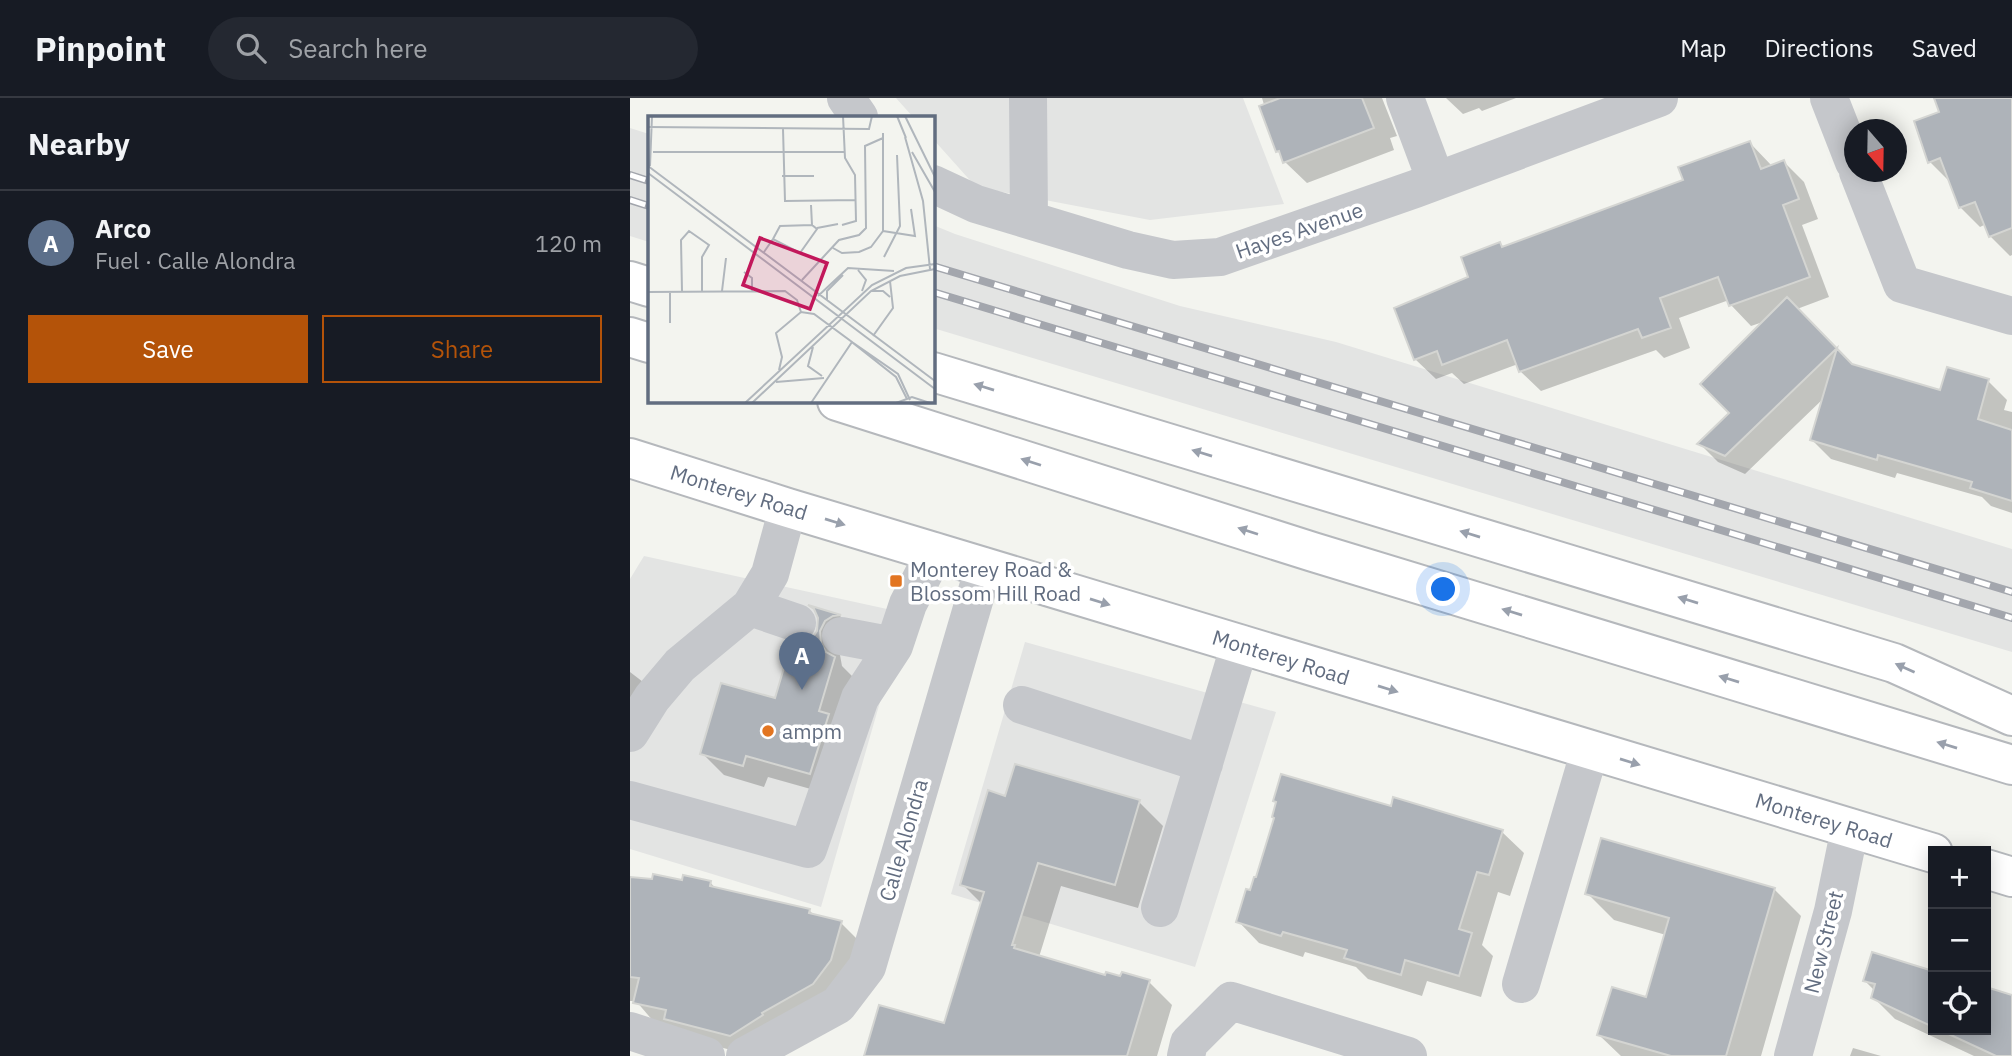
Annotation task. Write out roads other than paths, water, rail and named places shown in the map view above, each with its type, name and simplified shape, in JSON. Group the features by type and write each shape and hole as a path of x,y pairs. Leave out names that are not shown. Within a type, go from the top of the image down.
{"main road":[{"path":"630,281 648,287"},
{"path":"630,337 648,343"},
{"path":"934,372 1894,663 2012,716"},
{"path":"839,402 1313,552 2012,765"},
{"name":"Monterey Road","path":"630,458 1928,851"},
{"path":"1991,871 2012,877"}],"street":[{"path":"846,98 858,116"},
{"path":"1027,98 1029,220"},
{"path":"1405,98 1436,181"},
{"name":"Hayes Avenue","path":"934,184 976,204 1128,250 1173,260 1220,257 1659,98"},
{"path":"1829,98 1844,136"},
{"path":"1862,182 1902,284 2012,316"},
{"path":"630,733 652,698 680,665 750,607 770,575 788,508"},
{"path":"630,800 808,849 860,698 894,646 908,604 934,552"},
{"name":"Calle Alondra","path":"745,1056 838,1005 867,967 984,567"},
{"path":"750,607 797,624"},
{"path":"841,636 894,646"},
{"path":"1160,908 1240,644"},
{"path":"1022,705 1203,764"},
{"path":"1521,984 1590,750"},
{"name":"New Street","path":"1793,1056 1833,911 1850,828"},
{"path":"1185,1056 1189,1043 1231,1001 1408,1056"},
{"path":"630,1031 706,1056"}],"railway":[{"path":"630,175 648,181"},
{"path":"630,200 648,206"},
{"path":"934,266 2012,592"},
{"path":"934,292 2012,618"}],"place":[{"name":"Monterey Road & Blossom Hill Road","path":"896,581"},
{"name":"Arco","path":"802,690"},
{"name":"ampm","path":"768,731"}]}
